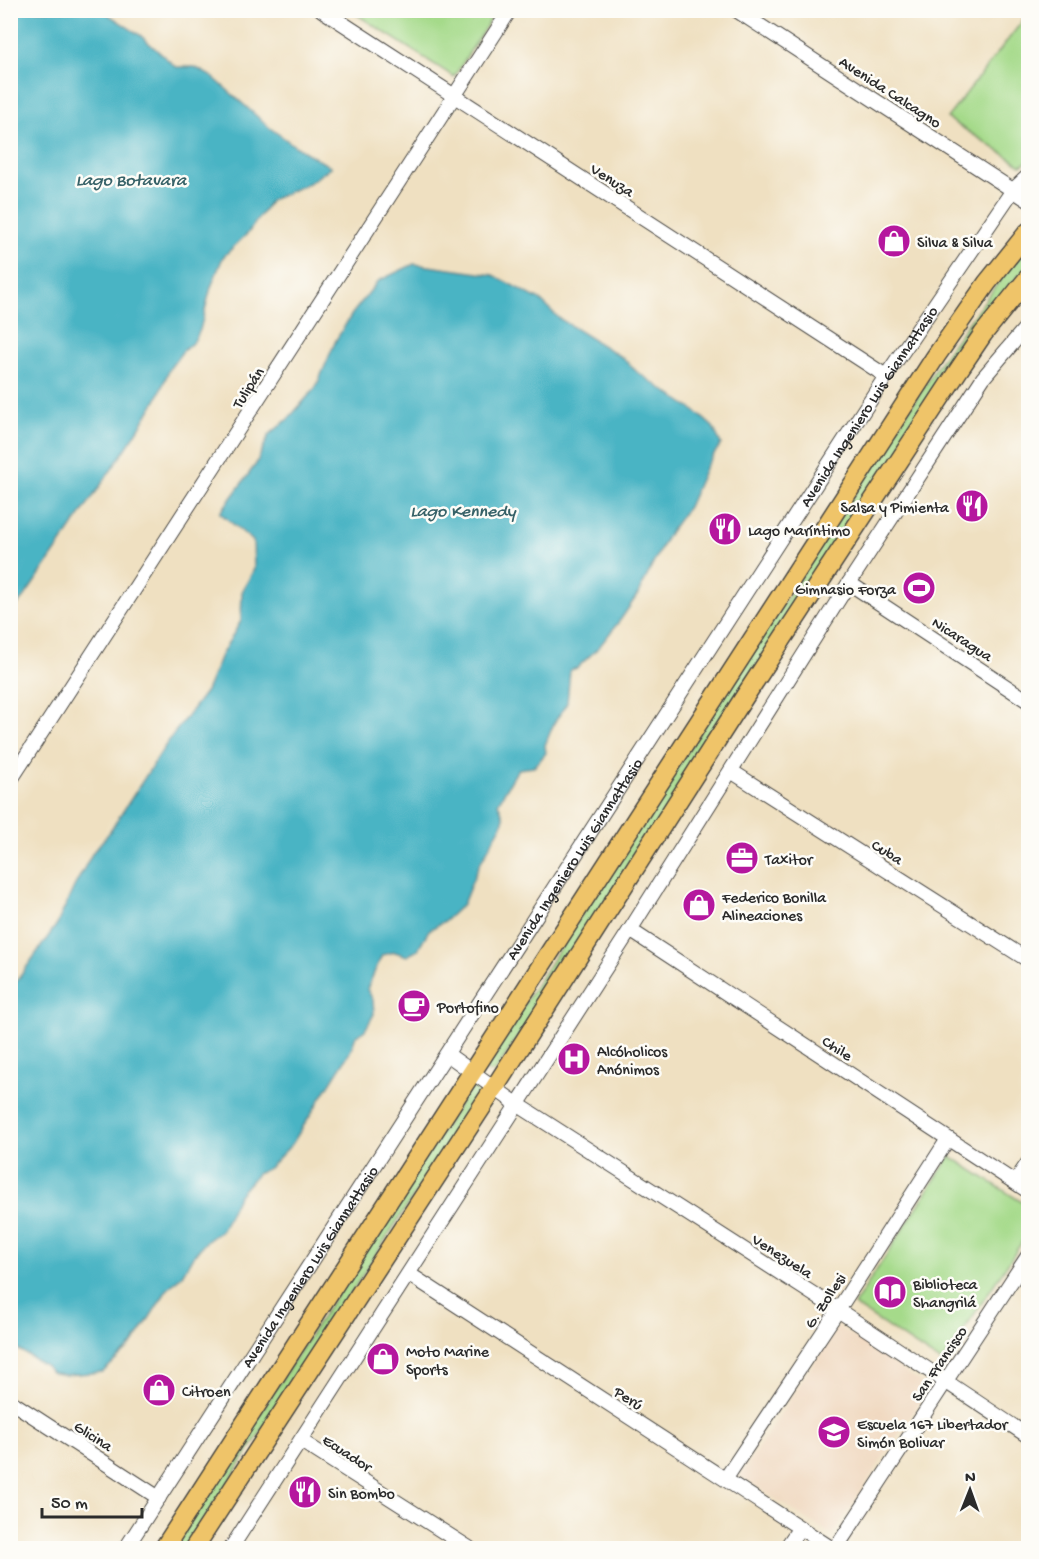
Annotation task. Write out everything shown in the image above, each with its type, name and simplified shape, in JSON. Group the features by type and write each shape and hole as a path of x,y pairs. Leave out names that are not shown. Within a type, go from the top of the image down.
{"main road":[{"name":"Avenida Ingeniero Luis Giannattasio","path":"164,1548 936,356 987,283 1029,232"},
{"path":"194,1548 958,371 983,334 1029,278"}],"street":[{"name":"Tulipán","path":"10,781 510,10"},
{"name":"Avenida Calcagno","path":"736,10 1029,200"},
{"name":"Venuza","path":"323,11 886,376"},
{"name":"Avenida Ingeniero Luis Giannattasio","path":"126,1548 886,376 1013,190 1029,176"},
{"path":"231,1548 630,930 849,583 983,378 1029,325"},
{"name":"Nicaragua","path":"849,583 1029,701"},
{"name":"Cuba","path":"731,771 1029,960"},
{"name":"Chile","path":"630,930 1029,1191"},
{"name":"Venezuela","path":"447,1054 517,1104 838,1310 1029,1436"},
{"name":"G. Zollesi","path":"726,1478 948,1139"},
{"path":"1015,1182 1029,1163"},
{"name":"San Francisco","path":"833,1548 1029,1256"},
{"name":"Perú","path":"409,1274 726,1478 799,1529 833,1548"},
{"name":"Glicina","path":"10,1401 159,1498"},
{"name":"Ecuador","path":"300,1441 469,1548"},
{"path":"786,1548 799,1529"}],"shaded area":[{"name":"Escuela 167 Libertador Simón Bolivar","path":"838,1326 929,1388 832,1535 740,1476"}],"green space":[{"path":"351,11 496,11 454,77"},
{"path":"1028,14 1028,161 1021,165 947,118"},
{"path":"1028,244 1028,265 1011,285 495,1072 489,1072 485,1069 485,1064 942,359"},
{"path":"469,1089 478,1090 479,1095 186,1548 173,1548"},
{"path":"950,1156 1028,1206 1028,1233 942,1363 854,1305"}],"water":[{"name":"Lago Botavara","path":"11,10 106,11 140,35 176,67 195,67 214,78 270,128 331,167 309,183 271,200 248,233 223,257 211,287 200,330 194,341 170,368 157,399 133,438 25,596 11,612"},
{"name":"Lago Kennedy","path":"414,264 493,275 540,300 560,319 623,358 637,372 695,411 713,427 721,444 706,466 688,507 667,536 638,594 599,647 577,668 570,670 567,703 554,723 545,745 546,753 534,767 518,769 498,803 504,818 478,867 463,904 445,921 429,930 418,950 407,956 395,952 382,955 367,989 373,1000 374,1014 365,1030 356,1036 350,1052 292,1144 269,1168 257,1174 238,1196 222,1230 193,1256 182,1275 167,1290 133,1344 103,1372 65,1375 51,1372 46,1366 11,1345 11,994 16,982 57,924 93,852 109,833 169,740 206,691 221,655 241,621 242,592 254,569 253,541 220,513 256,464 269,435 288,419 316,387 336,340 352,314 378,281"}],"place":[{"name":"Silva & Silva","path":"894,241"},
{"name":"Salsa y Pimienta","path":"972,506"},
{"name":"Lago Maríntimo","path":"725,529"},
{"name":"Gimnasio Forza","path":"919,588"},
{"name":"Taxitor","path":"742,858"},
{"name":"Federico Bonilla Alineaciones","path":"699,905"},
{"name":"Portofino","path":"414,1006"},
{"name":"Alcóholicos Anónimos","path":"574,1059"},
{"name":"Biblioteca Shangrilá","path":"890,1292"},
{"name":"Moto Marine Sports","path":"383,1359"},
{"name":"Citroen","path":"159,1390"},
{"name":"Escuela 167 Libertador Simón Bolivar","path":"834,1432"},
{"name":"Sin Bombo","path":"305,1492"}]}
